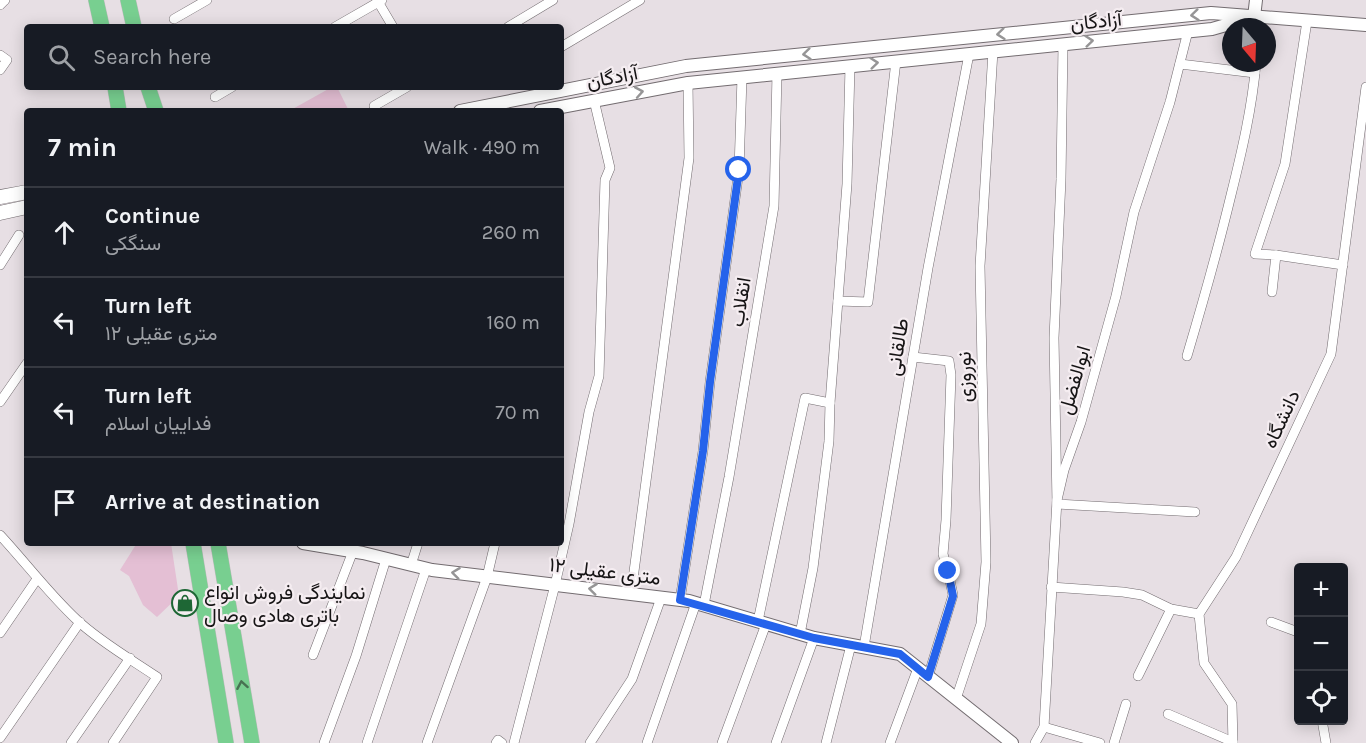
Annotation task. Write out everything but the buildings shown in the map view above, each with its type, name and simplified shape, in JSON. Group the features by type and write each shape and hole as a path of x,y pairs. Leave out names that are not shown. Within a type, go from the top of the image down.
{"highway":[{"path":"96,0 101,24"},
{"path":"128,0 133,24"},
{"path":"116,90 118,108"},
{"path":"149,90 155,108"},
{"path":"193,546 226,743"},
{"path":"219,546 252,743"}],"main road":[{"path":"0,197 24,193"},
{"path":"0,213 24,208"}],"street":[{"path":"0,5 5,0"},
{"path":"174,19 207,0"},
{"path":"513,24 553,0"},
{"path":"564,45 640,0"},
{"path":"1256,0 1258,18"},
{"path":"340,24 379,1 391,24"},
{"name":"آزادگان","path":"475,108 686,66 1211,13 1240,18"},
{"path":"1276,21 1366,25"},
{"path":"1307,21 1285,164 1255,254 1343,265"},
{"name":"آزادگان","path":"555,108 688,83 1222,27"},
{"name":"ابوالفضل","path":"1035,743 1044,727 1057,504 1064,470 1081,422 1116,296 1134,212 1170,102 1188,31"},
{"path":"1063,44 1061,179 1054,338 1057,504 1195,512"},
{"name":"نوروزی","path":"956,699 981,624 986,562 980,266 993,51"},
{"name":"طالقانی","path":"864,648 913,357 969,54"},
{"path":"0,55 7,60 0,69"},
{"path":"838,301 868,302 896,61"},
{"path":"1180,64 1255,73 1242,154 1212,273 1187,356"},
{"path":"800,634 813,568 828,452 847,184 850,66"},
{"name":"انقلاب","path":"647,743 700,604 729,477 774,206 777,74"},
{"path":"680,600 703,451 711,371 739,170 742,77"},
{"path":"611,81 614,96"},
{"path":"631,594 689,158 688,83"},
{"name":"دانشگاه","path":"1199,614 1236,557 1331,354 1366,87"},
{"path":"215,97 227,90"},
{"path":"374,106 402,90"},
{"path":"564,546 599,376 605,180 610,168 594,100"},
{"path":"0,265 19,235"},
{"path":"1272,291 1276,255"},
{"path":"913,357 949,361 951,375 943,554 953,596 928,677"},
{"path":"0,402 24,367"},
{"path":"722,743 762,623 805,398 830,403"},
{"path":"0,535 30,567 37,579 80,622 156,677 115,742"},
{"name":"۱۲ متری عقیلی","path":"332,546 426,569 680,600 814,638 900,654 1012,743"},
{"path":"411,565 417,546"},
{"path":"427,743 487,577 494,546"},
{"path":"514,743 564,546"},
{"path":"313,655 352,551"},
{"path":"324,743 356,656 386,559"},
{"path":"368,743 426,569"},
{"path":"0,633 37,579"},
{"path":"1051,587 1142,595 1171,609 1199,614 1204,663 1232,704 1233,742 1168,714"},
{"path":"590,743 632,679 662,598"},
{"path":"1138,676 1171,609"},
{"path":"0,738 80,622"},
{"path":"1271,622 1294,630"},
{"path":"776,743 814,638"},
{"path":"826,743 851,645"},
{"path":"71,743 130,658"},
{"path":"890,743 918,668"},
{"path":"1114,743 1126,704"},
{"path":"1323,725 1326,743"},
{"path":"1044,727 1100,743"},
{"path":"496,743 498,740 502,743"}],"shaded area":[{"path":"327,90 338,90 348,108 294,108"},
{"path":"135,546 171,546 179,596 157,617 143,605 129,576 120,570"}],"place":[{"name":"نمایندگی فروش انواع باتری هادی وصال","path":"185,603"}],"route":[{"path":"739,170 710,382 703,451 680,600 814,638 900,654 928,677 953,596 948,571"}]}
